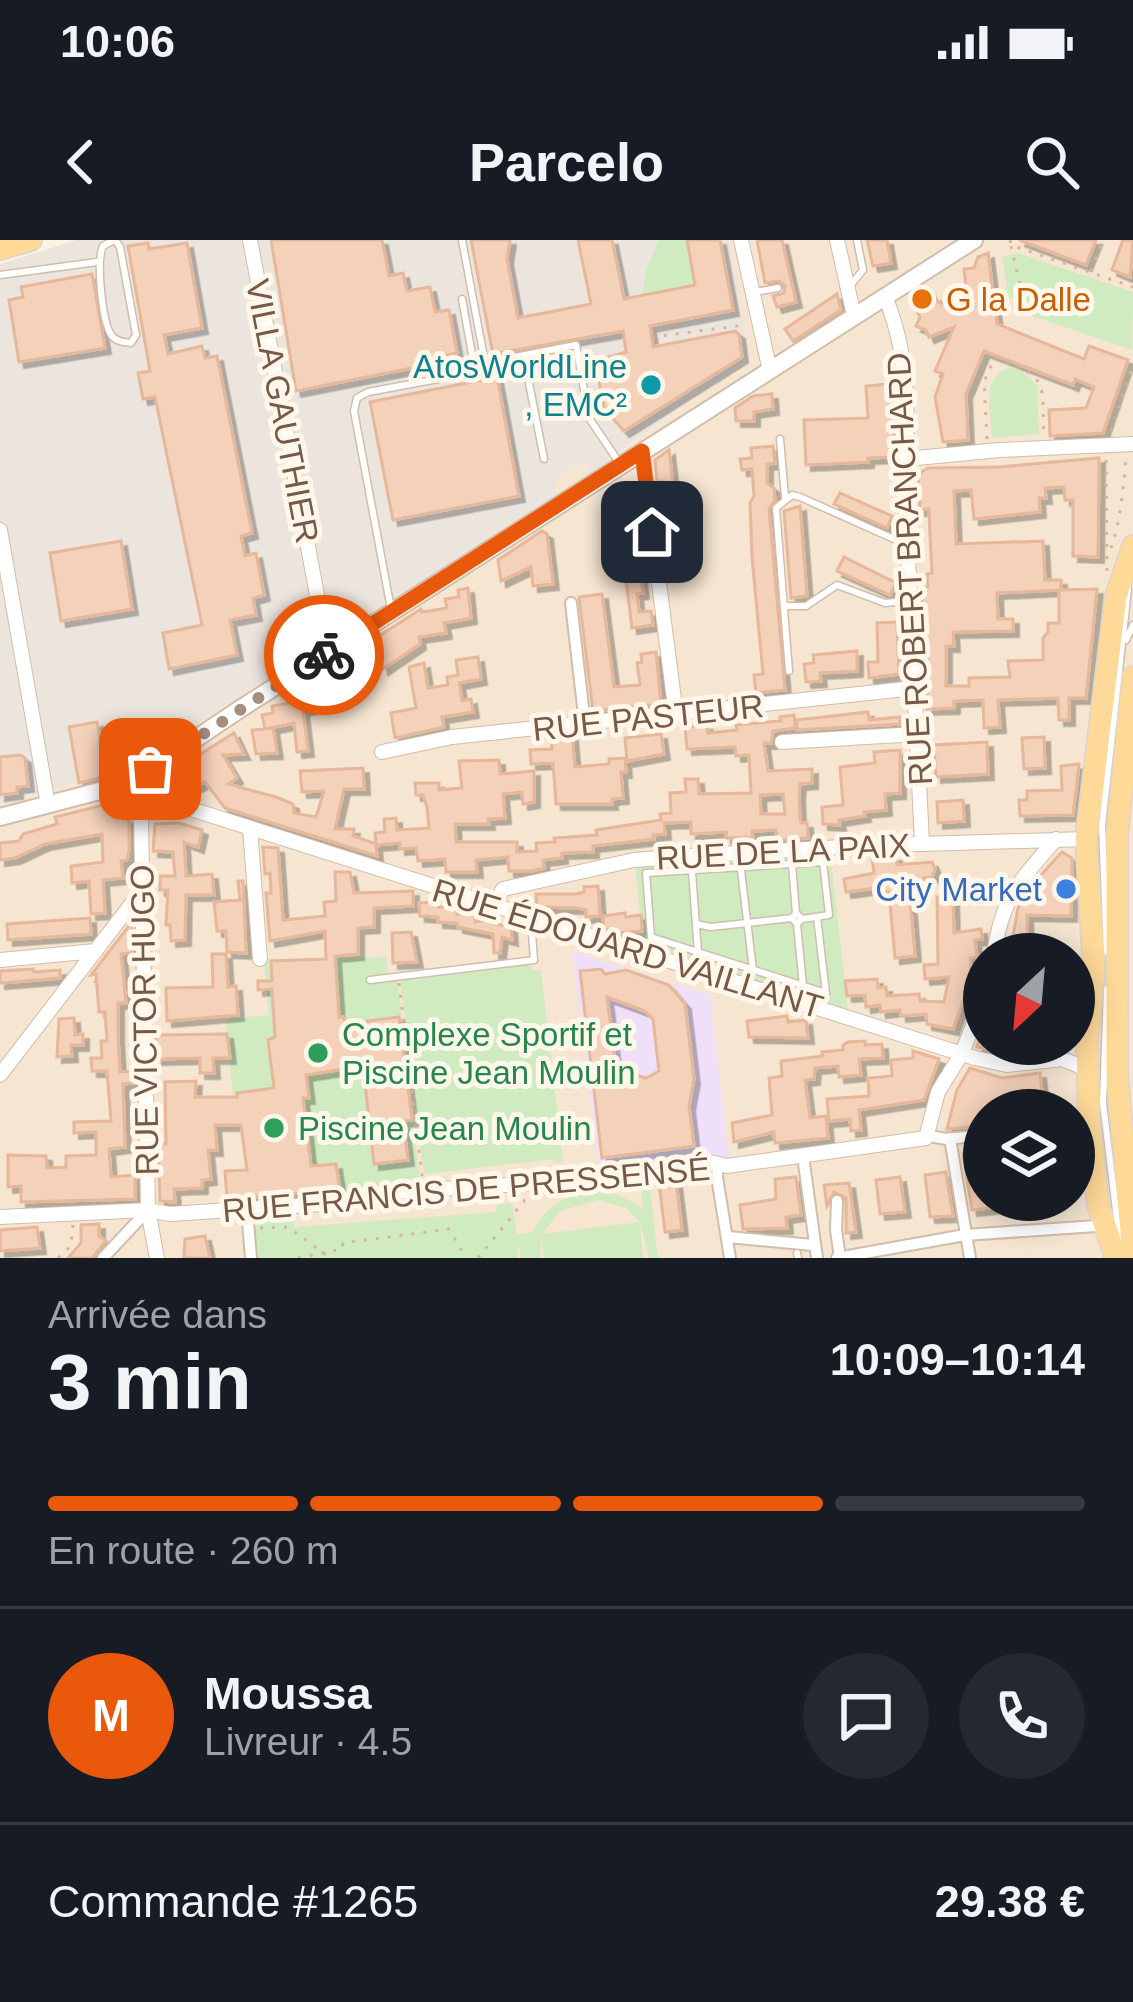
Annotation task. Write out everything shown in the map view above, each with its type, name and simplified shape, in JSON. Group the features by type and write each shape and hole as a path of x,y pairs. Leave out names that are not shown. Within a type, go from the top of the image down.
{"main road":[{"path":"0,249 31,240"},
{"path":"1122,1248 1110,1073 1094,970 1087,839 1133,546"},
{"path":"1110,1073 1132,682"},
{"path":"1095,1191 1122,1248"}],"street":[{"name":"VILLA GAUTHIER","path":"250,240 328,653"},
{"path":"741,240 770,371"},
{"path":"837,240 854,316"},
{"path":"0,817 130,783 974,240"},
{"name":"RUE ROBERT BRANCHARD","path":"885,297 898,325 922,843"},
{"path":"907,459 1044,447 1130,447"},
{"path":"642,451 676,715"},
{"path":"0,530 6,596 48,805"},
{"path":"571,603 585,724"},
{"name":"RUE PASTEUR","path":"382,752 452,737 915,688"},
{"path":"782,742 917,734"},
{"name":"RUE ÉDOUARD VAILLANT","path":"130,783 153,796 250,828 962,1053 1007,1066 1061,1059 1110,1073"},
{"name":"RUE VICTOR HUGO","path":"130,783 140,817 148,1210 157,1258"},
{"path":"250,828 260,959"},
{"path":"997,933 1000,915 1013,891 1056,839"},
{"name":"RUE DE LA PAIX","path":"493,906 503,889 634,860 740,860 922,843 1087,839"},
{"path":"0,1076 143,889"},
{"path":"0,960 96,951"},
{"path":"929,1136 938,1092 962,1053"},
{"name":"RUE FRANCIS DE PRESSENSÉ","path":"0,1217 148,1210 170,1214 338,1203 364,1194 568,1181 710,1162 728,1166 929,1136 963,1137"},
{"path":"950,1138 970,1258"},
{"path":"728,1238 815,1252 803,1156"},
{"path":"718,1164 716,1178 730,1258"},
{"path":"837,1201 839,1258 965,1235 1096,1226"},
{"path":"103,1258 148,1210"},
{"path":"247,1210 251,1258"}],"lane":[{"path":"114,240 120,247 136,335 131,343 110,332 97,262 103,246 114,240"},
{"path":"462,240 484,363"},
{"path":"847,290 863,270 857,240"},
{"path":"0,275 97,262"},
{"path":"751,293 778,288"},
{"path":"462,298 470,366 576,345 589,418 621,464"},
{"path":"393,612 354,411 357,398 380,389 520,364 527,373 544,459"},
{"path":"780,439 785,497 776,508 789,671"},
{"path":"785,497 800,497 909,546"},
{"path":"1110,1073 1101,843 1133,574"},
{"path":"784,606 810,604 837,585 885,603 910,601"},
{"path":"1122,650 1123,621"},
{"path":"740,860 753,970"},
{"path":"697,924 711,927 829,915 823,862 740,860 692,871 646,873 651,937 826,993 817,917"},
{"path":"792,864 803,986"},
{"path":"692,871 698,952"},
{"path":"370,980 534,960 531,917"}],"path":[{"path":"1090,272 1102,240"},
{"path":"1011,242 1133,287"},
{"path":"1011,242 1024,297"},
{"path":"652,337 757,323"},
{"path":"987,453 984,382 994,357 1034,372 1041,383 1044,447"},
{"path":"1106,437 1133,365"},
{"path":"1106,560 1123,503 1130,447"},
{"path":"1106,453 1108,584"},
{"path":"399,976 423,1190"},
{"path":"478,1258 525,1200 568,1181"},
{"path":"58,1258 71,1246 74,1214"},
{"path":"249,1229 288,1226 327,1256"},
{"path":"298,1258 327,1256 343,1244 448,1228 466,1258"}],"shaded area":[{"path":"76,240 729,240 749,359 589,474 587,459 556,479 556,495 124,770 0,804 0,264"},
{"path":"729,240 1133,240 1133,1258 0,1258 0,804 124,770 556,495 556,479 588,458 589,472 748,360"},
{"path":"572,951 710,995 729,1160 600,1175"}],"green space":[{"path":"659,240 687,240 695,285 642,295"},
{"path":"1018,253 1133,292 1132,350 1021,312 1019,297 1009,298 1002,257"},
{"path":"1009,368 1021,370 1037,385 1039,434 992,438 991,388 994,379"},
{"path":"830,852 848,1010 643,943 635,865 740,862"},
{"name":"Complexe Sportif et Piscine Jean Moulin","path":"386,957 388,974 397,974 420,1184 340,1192 335,1163 248,1179 226,1023 269,1015 264,960"},
{"path":"531,964 532,971 541,970 563,1162 554,1159 424,1174 400,979"},
{"path":"650,1188 658,1258 649,1258 640,1222 643,1258 545,1258 541,1238 540,1258 521,1258 518,1244 518,1258 247,1258 243,1220 283,1217 293,1221 294,1227 496,1212 497,1205 512,1203 517,1235 533,1232 554,1206 582,1193 613,1194 643,1210 641,1189","holes":["598,1200 626,1208 640,1222 542,1234 560,1211"]}],"building":[{"path":"271,240 382,240 389,276 403,273 407,291 430,287 435,312 449,310 457,353 431,358 432,364 296,391"},
{"path":"471,240 510,240 507,259 518,318 591,304 578,240 612,240 624,299 695,285 687,240 720,240 733,310 650,326 653,347 735,331 742,357 624,431 604,408 595,361 626,352 623,331 493,354"},
{"path":"757,240 782,240 796,302 777,307 773,296 784,293 785,286 779,281 765,283"},
{"path":"867,240 887,240 891,263 873,266"},
{"path":"1019,240 1096,240 1086,265"},
{"path":"1123,240 1133,240 1130,277 1112,270"},
{"path":"148,243 149,249 187,243 202,328 164,335 168,354 202,346 205,358 217,356 252,533 241,536 245,556 256,553 264,595 253,598 256,615 230,620 237,655 169,669 163,633 202,625 155,397 143,399 138,373 150,371 128,246"},
{"path":"988,253 997,324 1084,359 1089,346 1128,360 1103,433 1050,436 1049,410 1086,408 1094,387 1075,379 1073,385 984,351 966,394 968,440 943,442 935,397 943,374 935,371 954,327 929,337 916,326 920,317 915,307 920,295 935,296 938,302 955,308 960,295 967,294 964,269 974,268 978,257"},
{"path":"92,274 105,348 19,362 9,300 23,297 21,287"},
{"path":"837,294 841,310 793,341 785,329"},
{"path":"497,377 519,496 393,520 370,402"},
{"path":"866,386 894,388 894,457 806,465 804,420 868,418"},
{"path":"772,394 773,409 754,412 754,421 736,421 735,408 753,396"},
{"path":"773,446 775,463 767,464 767,483 774,488 775,500 769,509 785,690 756,693 754,675 763,674 752,557 750,503 754,496 752,469 742,470 740,459 752,458 751,448"},
{"path":"669,450 677,520 668,521 655,460"},
{"path":"1099,458 1098,557 1073,556 1073,500 1065,500 1064,487 1045,488 1046,498 1039,498 1040,512 974,519 971,490 954,491 956,544 1043,541 1045,580 1061,580 1061,590 1097,589 1086,698 1069,698 1069,720 1059,720 1058,698 998,700 1000,727 984,728 983,700 954,701 954,708 927,709 928,647 921,587 928,587 927,574 932,573 929,509 920,510 918,474 928,468","holes":["1059,590 1059,623 1048,623 1043,660 1008,661 1010,677 969,678 969,686 946,686 946,646 954,646 953,632 1013,631 1013,619 998,619 997,593"]},
{"path":"840,493 892,516 887,528 834,504"},
{"path":"800,506 807,596 791,598 784,511"},
{"path":"542,531 547,534 553,584 533,586 531,567 501,581 498,560"},
{"path":"121,541 132,609 61,621 50,553"},
{"path":"844,557 896,583 890,595 837,571"},
{"path":"640,570 639,612 651,611 653,625 632,628 625,572"},
{"path":"468,588 471,618 444,623 446,633 419,637 420,644 383,669 376,638 421,609 447,608 445,599 459,597 458,590"},
{"path":"602,594 614,687 640,685 637,663 642,662 641,654 656,652 661,704 593,711 579,597"},
{"path":"897,622 899,674 869,678 868,662 878,662 877,623"},
{"path":"857,651 857,671 820,673 821,681 806,682 804,664 814,663 813,655"},
{"path":"478,657 481,679 459,683 462,701 471,699 473,712 442,717 444,727 395,738 391,713 416,708 409,667 424,663 428,688 448,685 447,677 458,675 456,660"},
{"path":"326,670 329,692 315,698 317,706 303,710 308,751 297,752 294,723 265,729 262,715 273,713 272,706 297,702 295,690"},
{"path":"868,712 869,720 900,717 900,724 797,730 796,720"},
{"path":"794,715 795,728 773,731 771,743 764,743 768,771 812,769 812,783 800,784 799,794 801,823 807,823 808,838 777,840 776,830 726,838 726,832 691,834 691,822 664,823 665,834 653,835 654,839 593,846 593,852 562,853 562,858 543,860 544,868 532,871 509,871 508,857 476,860 477,872 446,872 445,859 418,861 416,848 400,849 400,843 376,845 377,856 225,808 205,782 180,794 160,787 159,780 234,733 244,754 223,755 237,778 228,784 276,797 293,804 294,813 316,817 324,791 302,792 300,771 363,768 364,789 344,789 335,829 354,829 353,836 376,844 375,833 385,832 384,819 396,818 397,830 429,828 427,807 423,795 416,795 415,783 439,783 439,790 462,788 459,761 499,760 500,774 534,771 534,802 523,804 522,792 503,794 505,818 488,819 489,824 455,824 456,842 517,842 517,852 537,851 536,843 555,842 554,838 597,835 596,830 661,820 660,814 671,813 670,793 686,792 685,779 698,779 699,794 751,793 749,755 736,756 735,747 687,749 685,727 707,725 708,733 737,730 736,725 781,721 780,717","holes":["783,794 785,814 761,814 760,795"]},
{"path":"97,722 107,776 79,783 69,727"},
{"path":"273,728 277,753 256,754 252,730"},
{"path":"661,734 664,754 627,761 625,738"},
{"path":"572,736 575,767 625,758 623,798 612,799 612,804 556,804 553,763 531,764 530,750 552,749 551,738"},
{"path":"1044,737 1045,768 1024,769 1022,738"},
{"path":"987,742 988,774 936,777 934,745"},
{"path":"900,750 900,793 885,794 886,810 839,820 840,825 823,824 822,807 843,805 840,767 875,763 874,752"},
{"path":"0,757 25,758 28,786 0,795"},
{"path":"1079,764 1073,815 1020,816 1019,800 1027,800 1027,791 1062,790 1061,766"},
{"path":"963,800 964,821 938,823 937,802"},
{"path":"112,803 129,822 129,851 127,860 121,861 123,878 103,880 105,913 91,914 89,881 72,883 71,866 103,862 102,834 45,844 0,860 0,843 19,841 23,834 57,824 55,817"},
{"path":"179,823 202,830 198,847 184,842 186,876 212,874 214,895 186,895 185,940 171,941 170,925 166,925 168,890 160,890 160,876 175,876 173,852 153,851 155,824"},
{"path":"263,847 278,848 283,920 325,916 324,902 336,901 335,872 350,872 354,893 413,891 413,906 374,908 374,927 358,928 358,954 335,956 339,1017 344,1017 345,1030 367,1027 367,1021 399,1017 412,1120 403,1121 408,1160 374,1164 363,1066 306,1075 309,1098 303,1098 311,1166 336,1164 340,1190 227,1199 225,1171 247,1170 241,1125 215,1125 217,1150 208,1150 211,1179 202,1180 202,1188 174,1189 175,1202 160,1201 158,1144 166,1144 165,1082 196,1081 195,1097 237,1097 237,1093 274,1088 268,1040 275,1037 272,989 258,990 258,981 272,981 271,961 326,959 325,931 270,941 266,893 271,893 270,873 265,874"},
{"path":"1062,852 1072,858 1071,916 1027,915 1028,933 1014,933 1018,908"},
{"path":"896,856 897,865 932,862 935,869 932,877 923,878 924,885 909,887 915,956 895,958 889,892 876,893 876,888 846,892 844,879 874,873 872,858"},
{"path":"238,881 243,881 246,953 227,952 226,931 217,931 214,902 240,900"},
{"path":"598,886 600,916 586,917 586,910 578,908 537,907 536,894 576,894 584,892 584,887"},
{"path":"937,897 953,901 954,933 981,929 981,933 963,933 963,1001 953,1029 927,1024 926,1014 901,1016 900,1010 881,1012 880,1005 866,1007 865,995 847,996 845,981 877,979 878,988 886,987 887,996 919,994 920,1001 944,1002 949,977 925,979 924,965 938,964"},
{"path":"437,902 438,907 457,908 457,914 475,914 475,922 493,919 493,924 511,926 512,940 502,937 500,953 494,953 493,934 420,916 419,903"},
{"path":"625,913 626,917 641,915 642,931 618,933 604,928 603,916"},
{"path":"90,918 91,934 8,940 7,924"},
{"path":"132,922 132,953 121,954 126,1003 118,1003 118,1036 120,1072 134,1071 134,1083 123,1084 125,1147 109,1149 111,1177 135,1175 135,1199 21,1202 21,1186 8,1187 8,1155 46,1156 47,1168 66,1167 66,1156 96,1155 96,1132 74,1133 74,1122 111,1121 107,1071 92,1071 91,1058 102,1058 101,1041 107,1041 96,974 91,975"},
{"path":"411,932 417,962 393,963 392,933"},
{"path":"212,954 226,954 228,987 236,986 238,1015 167,1021 166,988 213,987"},
{"path":"60,970 60,978 0,983 0,971"},
{"path":"626,970 669,985 685,1004 694,1079 689,1106 694,1146 602,1158 580,971","holes":["607,997 645,1011 653,1019 659,1071 646,1078 616,1068"]},
{"path":"787,1016 788,1022 806,1020 808,1038 749,1037 747,1021"},
{"path":"74,1018 75,1035 83,1034 83,1045 71,1045 72,1056 57,1057 59,1019"},
{"path":"227,1034 230,1058 213,1058 214,1073 200,1073 200,1058 157,1059 156,1035"},
{"path":"865,1041 865,1045 882,1044 883,1058 859,1059 861,1075 839,1077 838,1066 815,1068 814,1079 805,1080 810,1118 826,1116 828,1138 775,1143 774,1132 734,1142 732,1123 772,1115 769,1078 782,1076 781,1061 823,1056 822,1052 843,1050 848,1042"},
{"path":"913,1051 939,1059 924,1100 859,1110 861,1130 851,1131 850,1119 829,1121 827,1099 869,1096 868,1078 892,1076 891,1060 913,1058"},
{"path":"970,1068 1002,1078 1040,1073 1042,1089 963,1089 963,1127 947,1129 957,1090"},
{"path":"946,1172 953,1216 930,1217 925,1175"},
{"path":"796,1177 801,1215 786,1217 787,1228 743,1229 740,1205 776,1199 775,1179"},
{"path":"900,1177 905,1212 880,1214 876,1180"},
{"path":"676,1181 682,1230 665,1232 659,1183"},
{"path":"849,1183 856,1232 846,1233 846,1198 834,1192 827,1206 824,1185"},
{"path":"99,1224 99,1236 106,1241 92,1258 68,1258 81,1243 81,1225"},
{"path":"37,1227 40,1248 0,1251 0,1230"},
{"path":"205,1236 210,1258 184,1258 185,1239"}],"way so far":[{"path":"150,769 324,655"}],"place":[{"name":"G la Dalle","path":"922,299"},
{"name":"AtosWorldLine , EMC²","path":"651,385"},
{"name":"City Market","path":"1066,889"},
{"name":"Complexe Sportif et Piscine Jean Moulin","path":"318,1053"},
{"name":"Piscine Jean Moulin","path":"274,1128"}],"route":[{"path":"324,655 642,451 652,532"}]}
